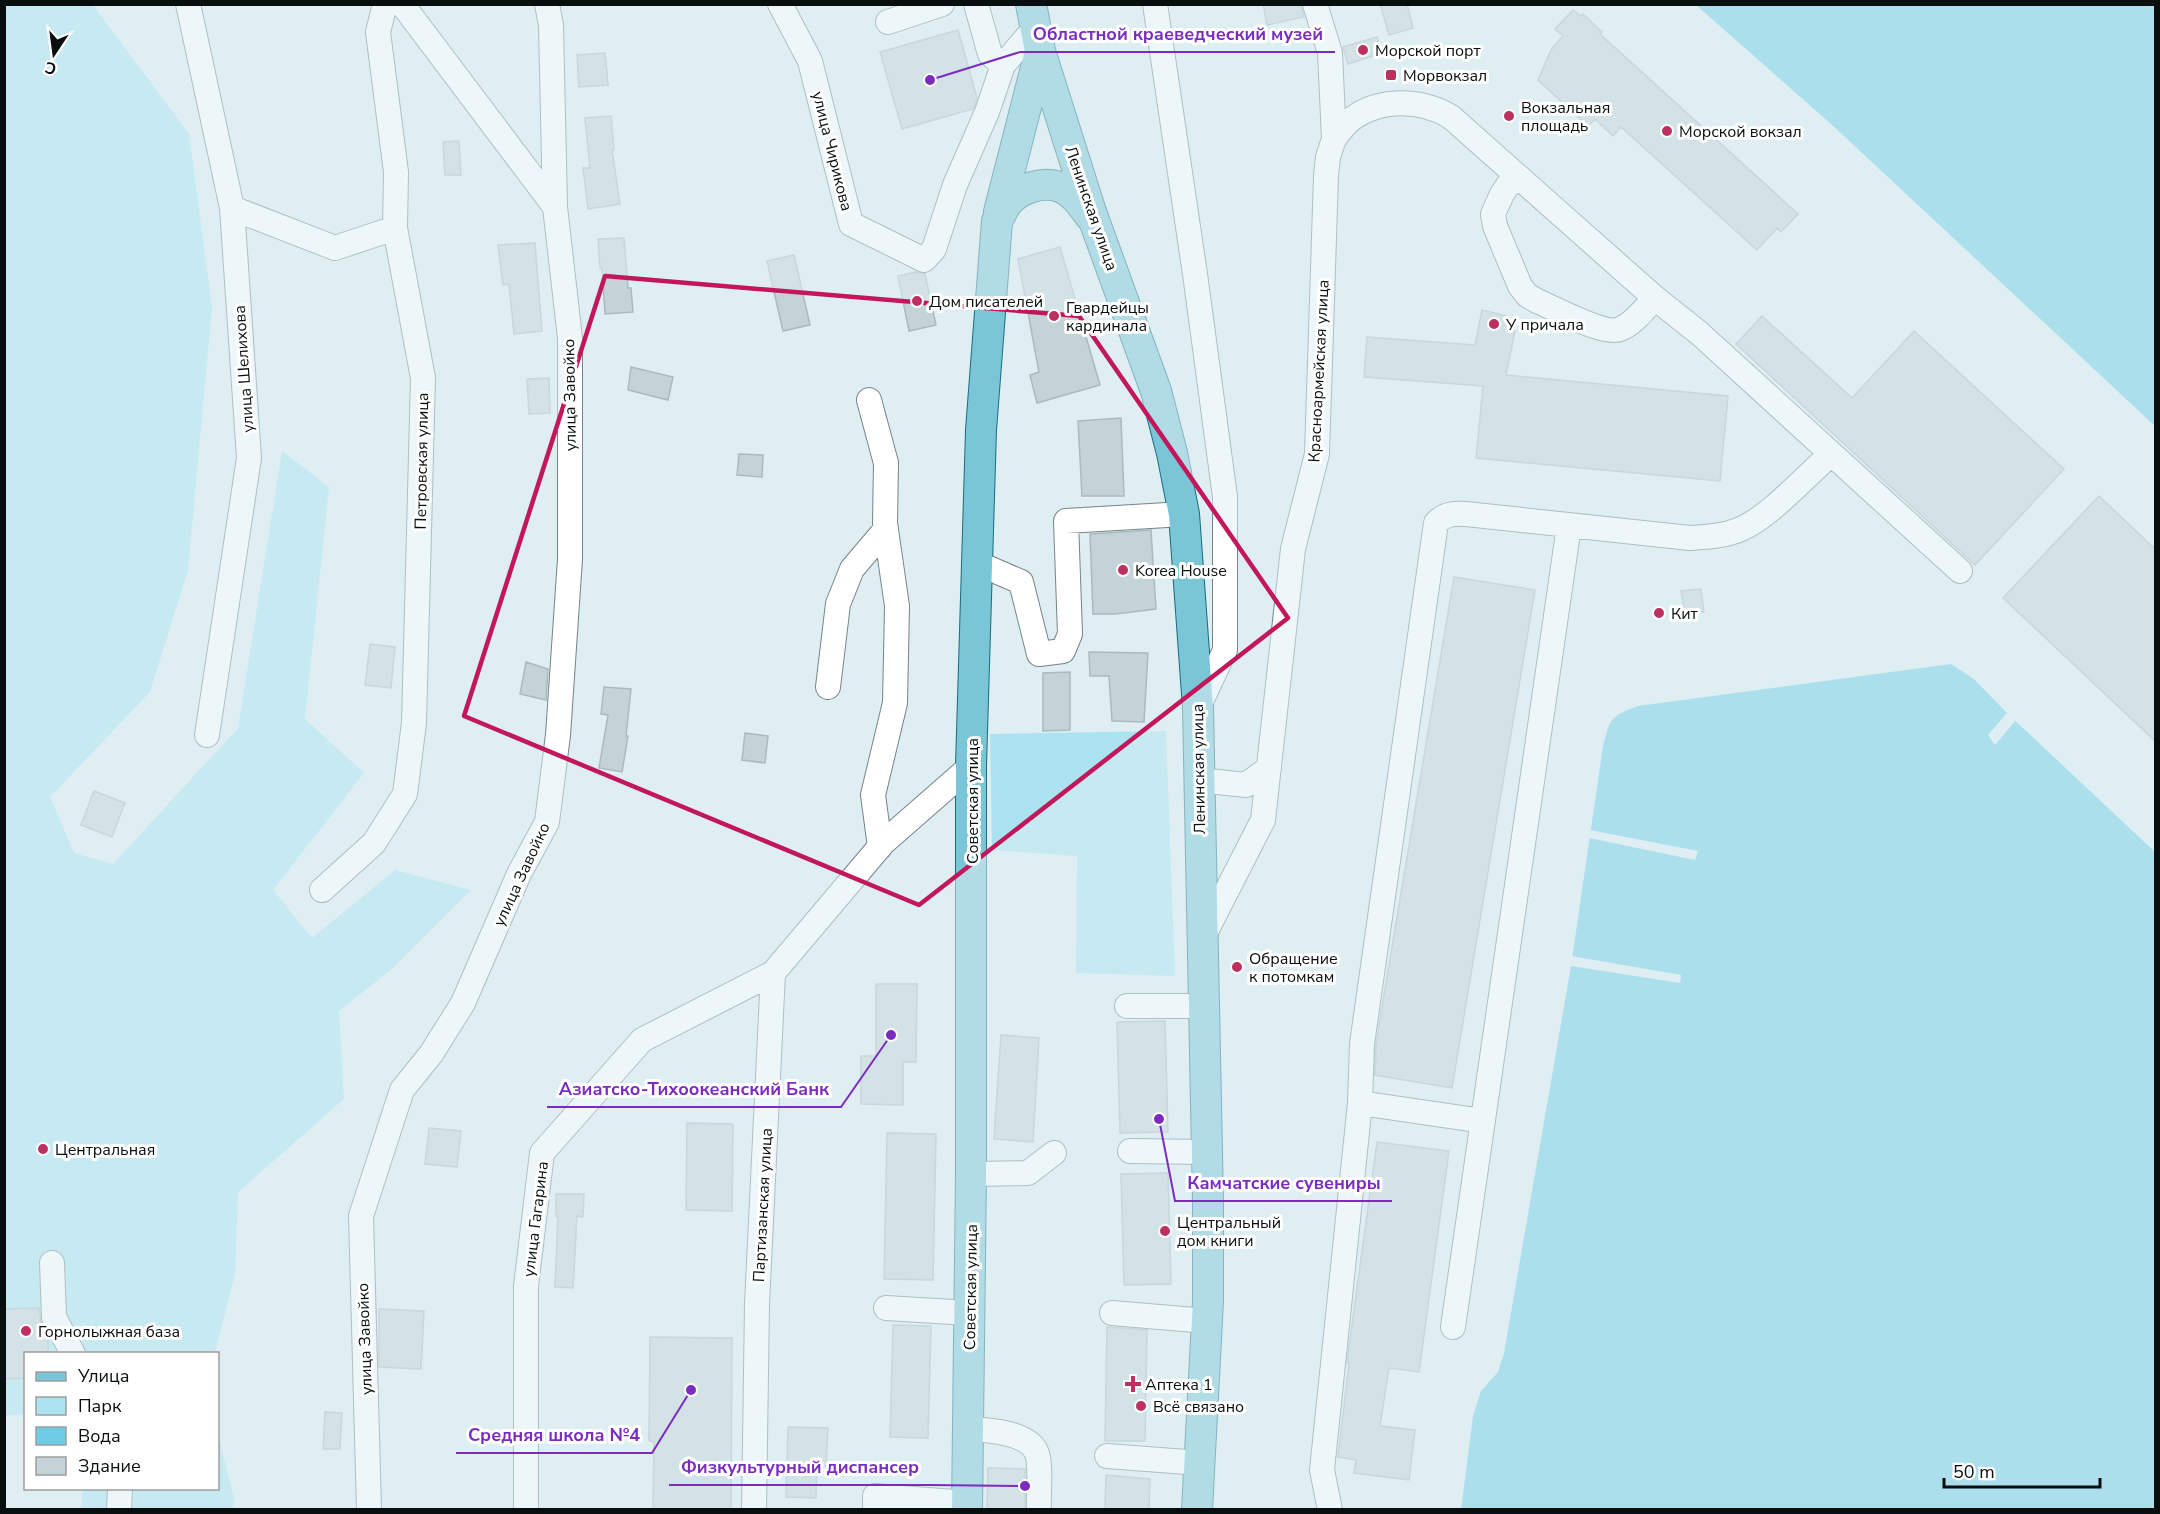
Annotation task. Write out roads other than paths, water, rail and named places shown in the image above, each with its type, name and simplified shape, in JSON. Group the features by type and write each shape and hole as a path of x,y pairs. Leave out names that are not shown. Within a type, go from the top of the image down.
{"main road":[{"name":"Ленинская улица","path":"1035,28 1094,220 1156,391 1172,453 1184,514 1198,708 1207,1152 1207,1321 1197,1509"},
{"path":"997,221 1035,28"},
{"path":"997,221 1008,202 1017,194 1031,187 1047,185 1061,187 1078,200 1094,220"},
{"name":"Советская улица","path":"967,1506 971,1174 971,766 981,430 997,221"}],"street":[{"name":"улица Шелихова","path":"188,4 232,208 249,458 207,735"},
{"name":"Петровская улица","path":"322,890 374,843 405,794 414,723 423,378 395,228 396,172 378,32 385,4"},
{"path":"402,4 555,207"},
{"name":"улица Завойко","path":"369,1509 361,1216 402,1090 431,1054 463,1003 519,874 547,822 558,735 570,559 570,338 555,207 551,25 548,4"},
{"name":"улица Чирикова","path":"780,4 810,61 851,224 924,260 934,249 955,185 987,112 1004,65"},
{"path":"888,22 942,4"},
{"path":"976,4 990,54 1004,65 1035,28"},
{"path":"1155,4 1196,274 1225,497 1225,650 1198,708"},
{"name":"Красноармейская улица","path":"1202,939 1263,820 1293,549 1317,454 1326,176 1328,157 1334,139 1330,53 1315,4"},
{"path":"1334,139 1351,119 1371,109 1398,103 1422,105 1451,117 1655,298 1699,333 1960,571"},
{"path":"1515,175 1495,207 1493,221 1520,286 1527,295 1603,329 1616,331 1628,325 1655,298"},
{"path":"232,208 335,248 395,228"},
{"path":"869,400 886,463 886,529 897,606 895,703 873,795 880,847"},
{"path":"1330,1509 1322,1470 1360,1103 1362,1044 1435,526 1445,516 1460,513 1690,538 1726,534 1759,519 1831,454"},
{"path":"977,563 1021,582 1039,654 1063,651 1070,634 1066,521 1184,514"},
{"path":"1454,1327 1569,526"},
{"path":"828,687 838,604 852,569 886,529"},
{"path":"773,973 880,847 971,766"},
{"path":"1199,780 1246,785 1269,768"},
{"name":"улица Гагарина","path":"526,1509 526,1286 542,1153 642,1040 773,973"},
{"name":"Партизанская улица","path":"754,1509 757,1304 773,973"},
{"path":"1127,1006 1203,1006"},
{"path":"1360,1103 1483,1121"},
{"path":"1130,1151 1207,1152"},
{"path":"971,1174 1028,1173 1054,1154"},
{"path":"52,1263 54,1317 72,1352"},
{"path":"886,1308 969,1312"},
{"path":"1112,1313 1207,1321"},
{"path":"968,1429 992,1430 1013,1435 1031,1444 1038,1456 1038,1509"},
{"path":"1107,1456 1200,1463"},
{"path":"119,1509 120,1490"},
{"path":"875,1509 875,1496 967,1506"}],"water":[{"path":"1696,5 2155,5 2155,426 1831,124"},
{"path":"1951,664 1974,679 2155,852 2155,1509 1461,1510 1473,1416 1481,1391 1498,1372 1504,1353 1571,966 1603,746 1610,724 1617,716 1638,706"}],"place":[{"name":"Морской порт","path":"1363,50"},
{"name":"Морвокзал","path":"1391,75"},
{"name":"Областной краеведческий музей","path":"930,80"},
{"name":"Вокзальная площадь","path":"1509,116"},
{"name":"Морской вокзал","path":"1667,131"},
{"name":"Дом писателей","path":"917,301"},
{"name":"Гвардейцы кардинала","path":"1054,316"},
{"name":"У причала","path":"1494,324"},
{"name":"Korea House","path":"1123,570"},
{"name":"Кит","path":"1659,613"},
{"name":"Обращение к потомкам","path":"1237,967"},
{"name":"Азиатско-Тихоокеанский Банк","path":"891,1035"},
{"name":"Камчатские сувениры","path":"1159,1119"},
{"name":"Центральная","path":"43,1149"},
{"name":"Центральный дом книги","path":"1165,1231"},
{"name":"Горнолыжная база","path":"26,1331"},
{"name":"Аптека 1","path":"1133,1384"},
{"name":"Средняя школа №4","path":"691,1390"},
{"name":"Всё связано","path":"1141,1406"},
{"name":"Физкультурный диспансер","path":"1025,1486"}]}
